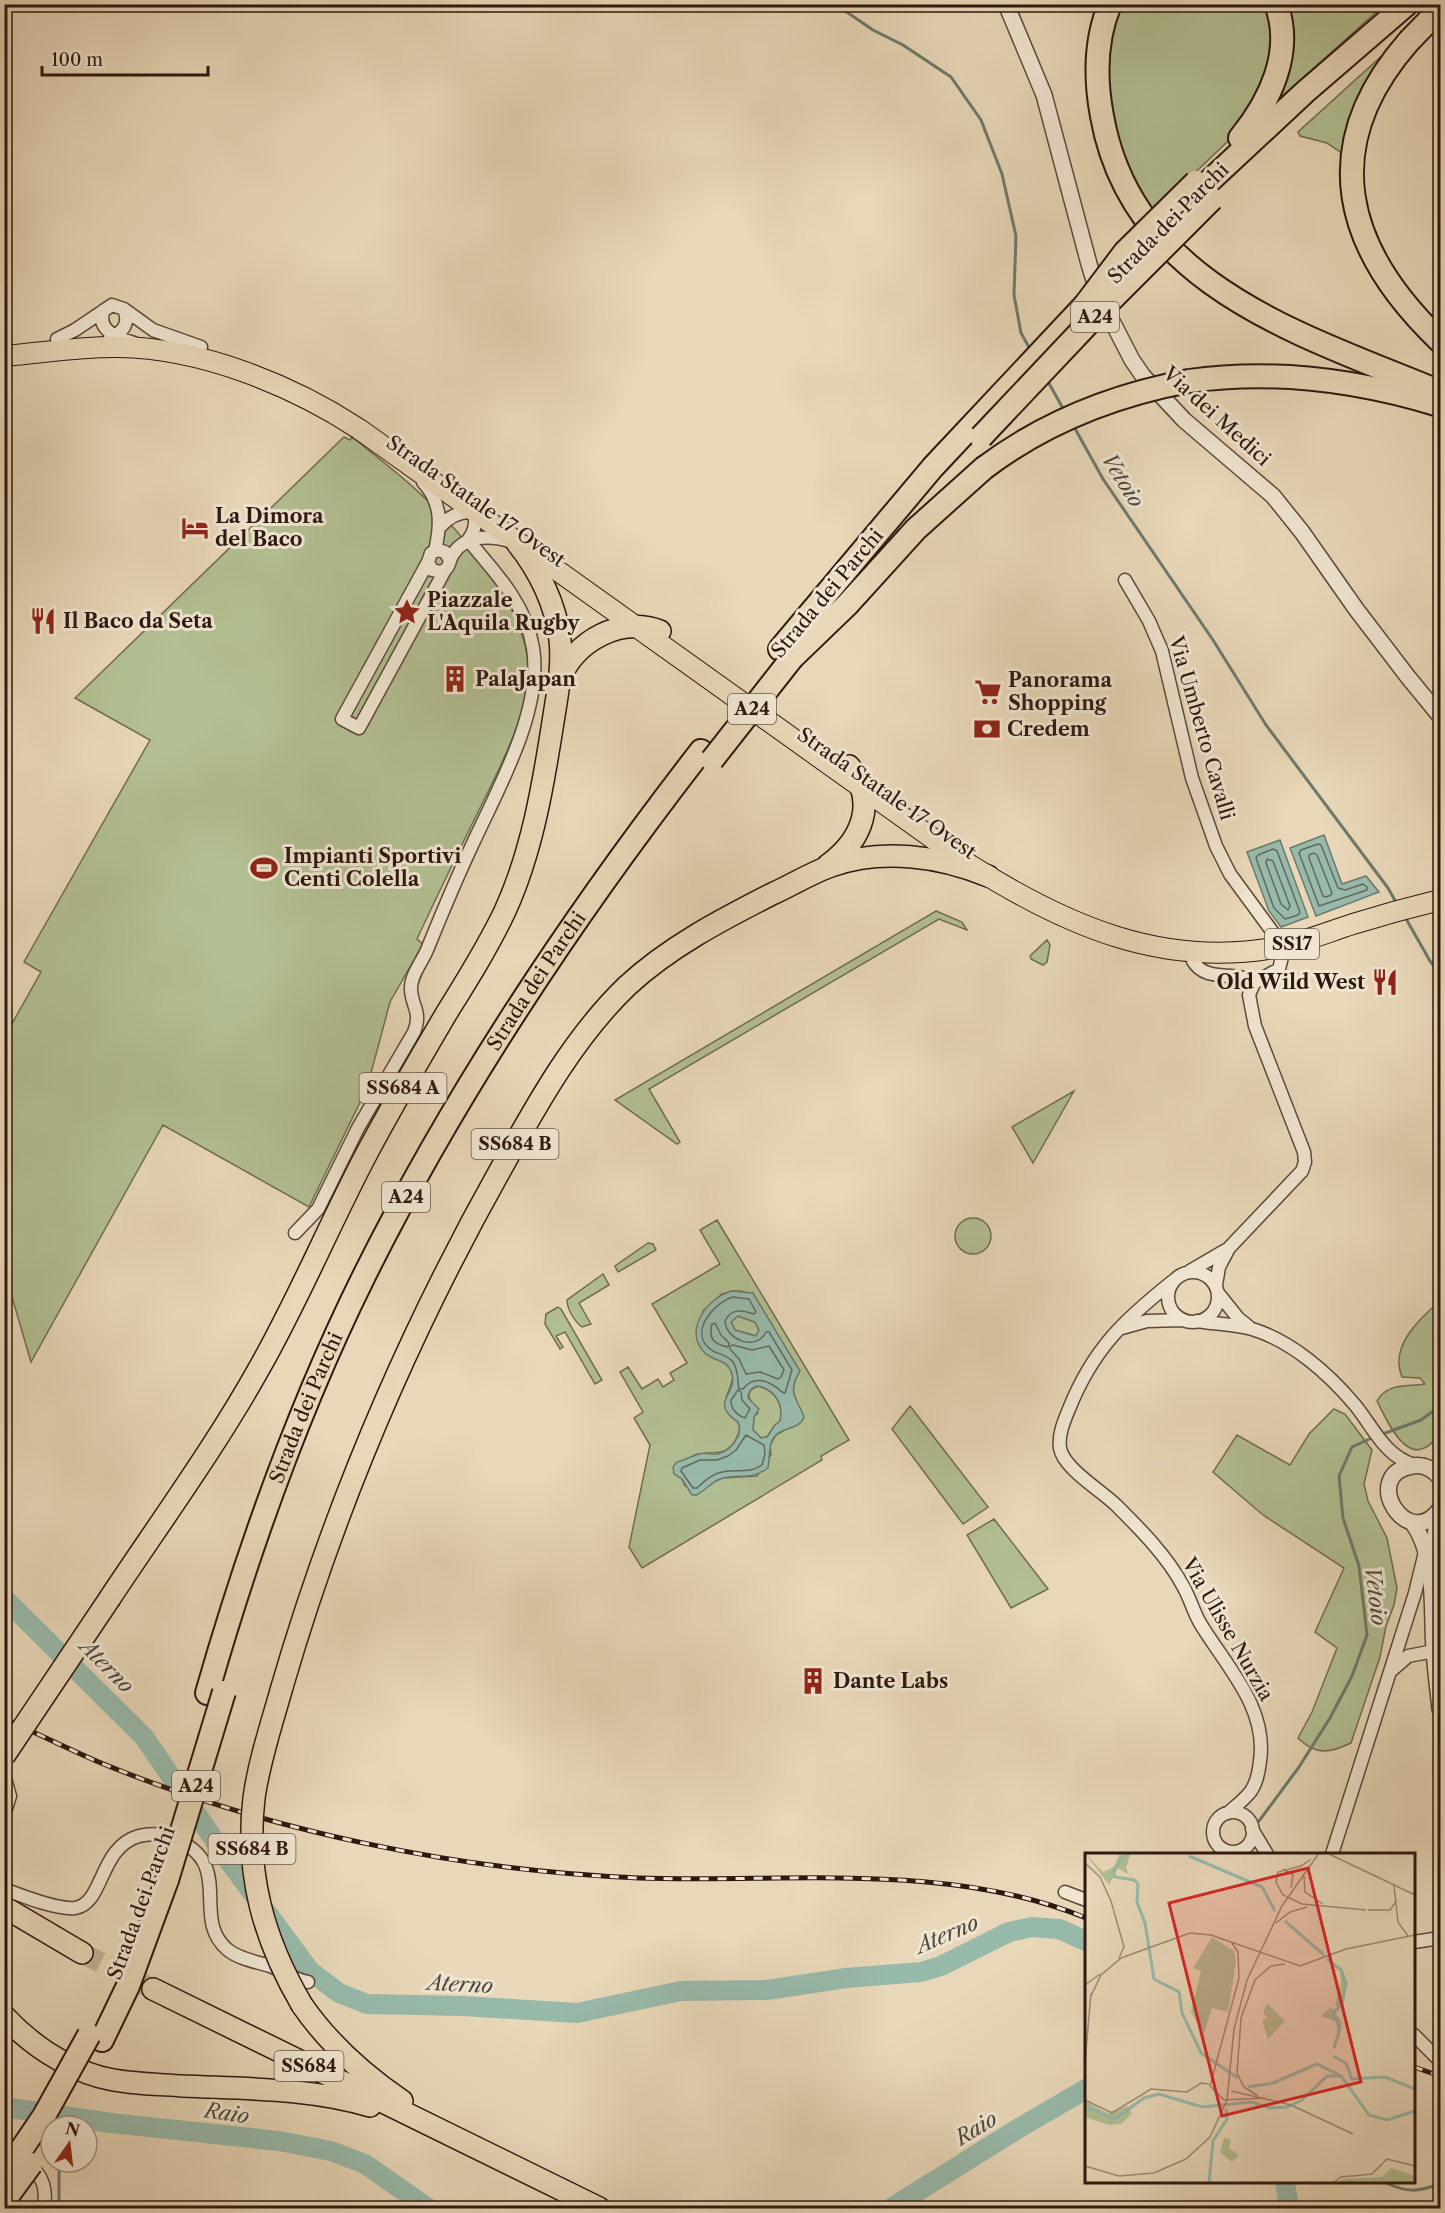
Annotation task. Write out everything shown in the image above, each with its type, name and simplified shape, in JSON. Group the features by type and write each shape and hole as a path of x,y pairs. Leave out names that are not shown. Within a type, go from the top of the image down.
{"highway":[{"path":"1110,4 1102,29 1097,57 1099,102 1104,127 1120,176 1131,199 1161,239 1177,256 1214,286 1267,318 1440,392"},
{"path":"1204,190 1260,111 1276,77 1282,45 1282,29 1276,4"},
{"name":"Strada dei Parchi","path":"1396,32 1408,4"},
{"name":"Strada dei Parchi","path":"975,432 1085,305 1204,190 1313,104 1429,4"},
{"path":"1440,9 1396,32 1388,66 1364,110 1352,155 1354,197 1360,227 1371,253 1384,276 1404,303 1440,341"},
{"name":"Strada dei Parchi","path":"6,2190 45,2116 128,1986 160,1877 173,1814 216,1692 250,1555 278,1476 321,1370 364,1276 464,1093 535,981 592,898 706,756 864,548 975,432 1100,311 1204,190"},
{"path":"786,653 847,605 923,521 984,468 1017,444 1072,416 1133,393 1189,381 1254,376 1320,379 1394,392 1440,406"},
{"name":"SS684 A","path":"4,1756 223,1429 259,1369 367,1154 501,920 517,881 538,804 558,685 560,642 555,617 539,577 517,543"},
{"name":"SS684 A","path":"558,685 569,661 590,641 614,630 634,626 649,627 660,631"},
{"name":"SS684 B","path":"820,871 837,858 858,834 864,813 861,788 849,766"},
{"name":"SS684 B","path":"465,2143 370,2078 327,2037 302,2005 281,1967 267,1933 257,1888 252,1851 255,1791 304,1612 366,1444 429,1302 514,1146 556,1077 597,1020 622,991 651,966 714,925 820,871 849,861 893,856 950,863 988,876"},
{"path":"4,1908 82,1953"},
{"name":"SS684","path":"153,1989 599,2208"},
{"path":"4,2016 42,2049 67,2063 101,2077 134,2083 276,2091 339,2099 373,2107 465,2143"},
{"name":"Strada dei Parchi","path":"61,2114 96,2038"},
{"name":"Strada dei Parchi","path":"6,2190 39,2149"}],"main road":[{"name":"Strada Statale 17 Ovest","path":"4,346 57,339 115,336 157,339 229,355 272,371 329,400 377,430 1027,890 1093,922 1186,951"},
{"name":"Strada Statale 17 Ovest","path":"4,356 120,347 156,350 221,365 289,389 333,412 988,876 1040,907 1076,924 1125,940 1186,951 1242,951 1279,947 1304,941 1388,913 1440,900"}],"street":[{"name":"Via dei Medici","path":"1006,4 1044,94 1089,264 1100,296 1132,360 1143,376 1184,420 1273,496 1440,716"},
{"path":"1408,4 1426,16 1440,19"},
{"path":"57,339 75,330 112,305 124,309 153,330 201,347"},
{"path":"74,350 115,336 123,330 126,322 124,309"},
{"path":"104,310 103,325 115,336 156,350"},
{"path":"403,460 434,496 440,527 435,551 429,556 428,562 342,719 359,728 455,551 468,540 475,526 474,512 465,493"},
{"path":"440,527 448,518 457,513 474,512 501,519"},
{"path":"468,540 493,537 517,543"},
{"path":"295,1233 318,1209 358,1128 414,1032 418,1014 411,993 413,978 526,722 534,656 524,618 511,593 468,540"},
{"path":"435,551 445,552 447,566"},
{"path":"428,562 432,570 438,573 447,566"},
{"name":"Via Umberto Cavalli","path":"1125,580 1149,621 1162,651 1192,778 1216,846 1233,879 1270,928 1279,947"},
{"path":"1183,1320 1176,1316 1168,1303 1169,1287 1173,1281 1229,1248 1302,1172 1305,1162 1304,1152 1251,1011 1249,995 1254,983 1280,969 1282,957 1279,947"},
{"path":"1186,951 1200,969 1216,976 1241,977 1254,983"},
{"path":"1197,1321 1211,1314 1215,1308 1219,1268 1229,1248"},
{"path":"1190,1271 1205,1274 1238,1318 1253,1329 1285,1345 1317,1367 1340,1387 1384,1446 1405,1467 1436,1473 1440,1478"},
{"name":"Via Ulisse Nurzia","path":"1173,1281 1115,1331 1091,1363 1079,1385 1061,1432 1060,1445 1062,1454 1068,1463 1115,1504 1163,1556 1182,1583 1200,1623 1232,1671 1249,1702 1261,1736 1259,1767 1250,1791 1228,1813"},
{"path":"1115,1331 1147,1321 1183,1320 1253,1329"},
{"path":"1405,1467 1440,1465"},
{"path":"1405,1467 1389,1496 1396,1512 1412,1522 1425,1548 1430,1578 1440,1709"},
{"path":"1412,1522 1430,1519 1439,1511"},
{"path":"1430,1578 1439,1511"},
{"path":"1332,1853 1415,1593 1425,1548"},
{"path":"1390,1674 1396,1665 1408,1656 1434,1651"},
{"path":"4,1775 10,1796 4,1815"},
{"path":"1251,1828 1252,1837 1247,1846 1235,1853 1219,1846 1213,1833 1217,1820 1228,1813 1244,1816 1266,1853"},
{"path":"4,1889 60,1907 76,1908 91,1897 111,1857 125,1842 146,1835 173,1838 195,1851 207,1868 211,1880 211,1916 214,1929 224,1946 239,1956 308,1982"},
{"path":"1065,1892 1085,1900"},
{"path":"1415,1942 1440,1938"},
{"path":"1415,2037 1440,2061"},
{"path":"4,2152 28,2164 38,2172 43,2182 44,2208"}],"shaded area":[{"path":"1115,5 1269,5 1273,16 1272,67 1249,114 1227,142 1152,214 1117,152 1102,50"},
{"path":"1282,5 1384,5 1267,110"},
{"path":"1386,52 1346,156 1327,143 1300,136 1298,132"},
{"name":"Impianti Sportivi Centi Colella","path":"344,437 350,440 352,437 423,496 463,538 494,579 518,623 525,646 528,667 527,686 518,724 502,763 417,939 423,944 390,1002 367,1088 309,1207 163,1125 31,1362 5,1273 5,1036 41,972 24,962 150,740 75,698"},
{"path":"936,911 962,922 967,930 939,919 649,1089 680,1142 677,1144 615,1100"},
{"path":"1047,940 1050,945 1047,962 1043,965 1031,959 1030,956"},
{"path":"1074,1091 1033,1163 1012,1127"},
{"path":"973,1218 986,1223 991,1236 986,1249 973,1254 960,1249 955,1236 960,1223"},
{"path":"717,1220 849,1440 821,1456 822,1460 642,1568 629,1547 650,1445 634,1418 643,1412 620,1372 628,1367 642,1389 658,1379 663,1387 674,1380 670,1373 687,1363 652,1304 720,1264 700,1230","holes":["742,1291 795,1380 794,1395 801,1410 785,1430 776,1435 770,1445 771,1455 757,1476 722,1478 708,1485 685,1486 682,1479 684,1470 693,1456 725,1451 731,1446 739,1432 738,1422 729,1414 725,1406 733,1374 720,1359 703,1311 722,1294"]},
{"path":"648,1243 653,1244 656,1250 618,1272 615,1266"},
{"path":"603,1274 609,1285 579,1303 591,1324 582,1327 572,1315 567,1300"},
{"path":"1440,1301 1440,1433 1429,1445 1420,1450 1410,1448 1402,1442 1377,1401 1386,1391 1425,1384 1420,1378 1402,1377 1399,1366 1400,1355 1408,1334"},
{"path":"558,1307 602,1380 595,1384 565,1332 556,1336 563,1347 560,1349 545,1324 546,1314"},
{"path":"738,1316 755,1322 759,1330 756,1336 735,1330 731,1322"},
{"path":"758,1386 773,1394 781,1409 780,1422 775,1425 767,1437 761,1438 753,1430 754,1416 758,1413 749,1398 750,1391"},
{"path":"910,1406 988,1507 963,1524 892,1429"},
{"path":"1334,1409 1345,1414 1372,1450 1364,1484 1368,1501 1387,1538 1397,1588 1380,1657 1351,1743 1330,1751 1323,1751 1311,1748 1298,1738 1312,1712 1337,1648 1315,1632 1344,1568 1263,1515 1213,1472 1237,1435 1290,1465 1309,1434"},
{"path":"994,1519 1048,1589 1011,1608 967,1535"}],"water":[{"path":"1324,835 1342,884 1366,876 1379,892 1316,916 1290,848"},
{"path":"1280,840 1308,917 1281,927 1269,911 1247,852"},
{"path":"732,1291 753,1293 800,1371 793,1390 804,1417 799,1424 779,1432 773,1438 768,1468 755,1475 720,1479 696,1495 692,1495 682,1479 674,1474 673,1467 677,1462 696,1455 723,1452 732,1446 739,1432 738,1422 729,1415 724,1404 733,1381 730,1369 704,1352 698,1343 696,1334 697,1325 707,1307 723,1294","holes":["738,1316 755,1322 759,1330 756,1336 735,1330 731,1322","758,1386 773,1394 781,1409 780,1421 767,1437 761,1438 753,1430 754,1417 759,1409 748,1398 750,1390"]}],"waterway":[{"name":"Vetoio","path":"835,4 951,77 981,120 1002,174 1016,236 1014,295 1021,333 1030,349"},
{"name":"Vetoio","path":"1046,378 1065,412"},
{"name":"Vetoio","path":"1073,425 1103,479 1213,640 1266,725 1388,888 1397,904"},
{"name":"Vetoio","path":"1405,917 1440,974"},
{"name":"Vetoio","path":"1380,1435 1421,1420 1440,1406"},
{"name":"Vetoio","path":"1259,1821 1299,1767 1330,1718 1352,1676 1367,1635 1359,1566 1343,1518 1339,1476 1352,1447 1374,1437"},
{"name":"Aterno","path":"4,1598 144,1737 228,1860 310,1971 339,1993 367,2004 463,2006 577,2013 681,1991 767,1990 846,1978 921,1972 941,1966 1009,1932 1032,1927 1059,1929 1085,1941"},
{"name":"Raio","path":"891,2208 1085,2090"},
{"name":"Raio","path":"4,2107 111,2123 279,2141 331,2151 365,2164 428,2208"},
{"path":"59,2174 59,2208"},
{"name":"Aterno","path":"1285,2183 1289,2208"},
{"name":"Vetoio","path":"1386,2183 1412,2190 1440,2184"}],"tunnel":[{"path":"82,1953 153,1989"}],"railway":[{"path":"4,1719 101,1763 230,1809 365,1843 434,1856 503,1867 639,1878 866,1878 923,1882 979,1888 1033,1900 1085,1918"},
{"path":"1415,2067 1440,2076"}],"place":[{"name":"La Dimora del Baco","path":"195,528"},
{"name":"Piazzale L'Aquila Rugby","path":"407,612"},
{"name":"Il Baco da Seta","path":"43,621"},
{"name":"PalaJapan","path":"455,679"},
{"name":"Panorama Shopping","path":"988,692"},
{"name":"Credem","path":"987,729"},
{"name":"Impianti Sportivi Centi Colella","path":"264,868"},
{"name":"Old Wild West","path":"1385,982"},
{"name":"Dante Labs","path":"813,1681"}]}
